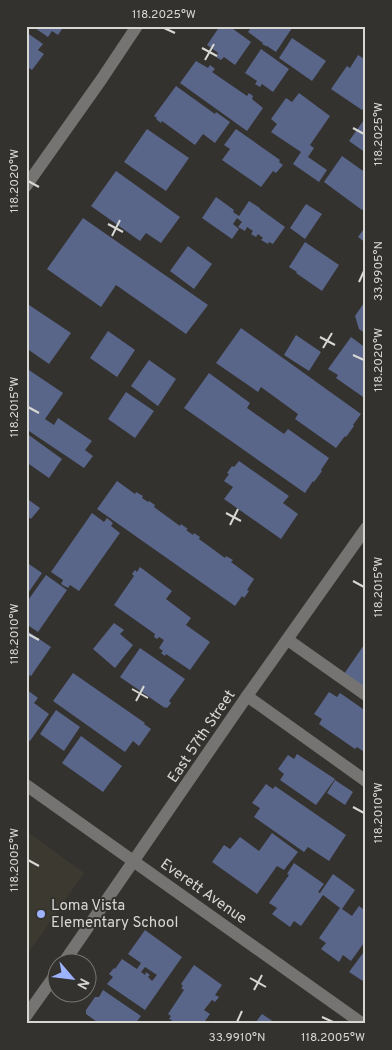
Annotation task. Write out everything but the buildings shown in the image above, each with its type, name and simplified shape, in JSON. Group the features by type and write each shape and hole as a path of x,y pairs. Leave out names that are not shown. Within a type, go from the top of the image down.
{"street":[{"path":"26,186 137,26"},
{"name":"East 57th Street","path":"71,952 247,696 366,528"},
{"path":"288,640 366,695"},
{"path":"247,696 366,781"},
{"name":"Everett Avenue","path":"26,785 363,1024"},
{"path":"26,1016 48,985"}],"shaded area":[{"name":"Loma Vista Elementary School","path":"26,831 84,873 26,956"}],"place":[{"name":"Loma Vista Elementary School","path":"41,914"}]}
